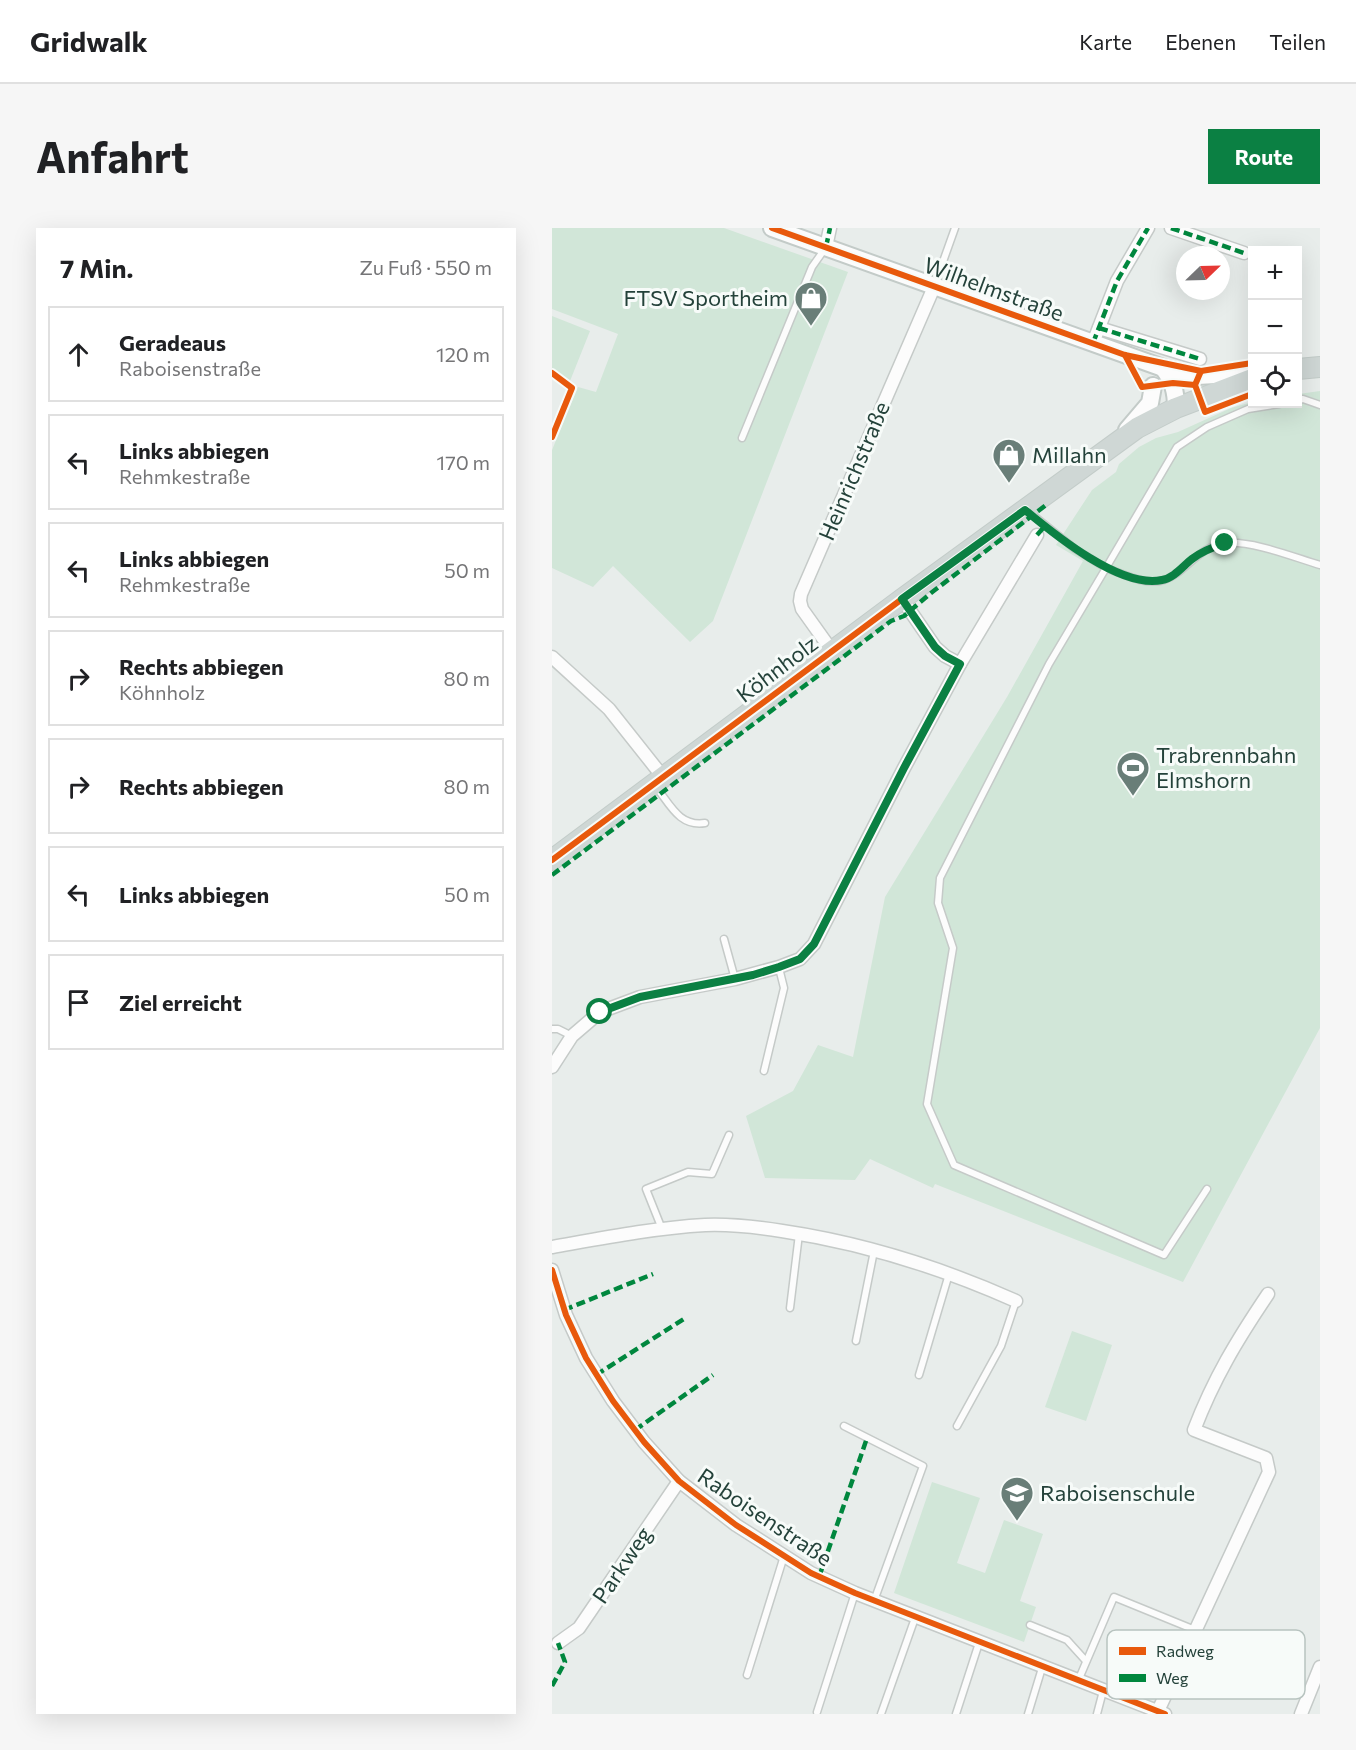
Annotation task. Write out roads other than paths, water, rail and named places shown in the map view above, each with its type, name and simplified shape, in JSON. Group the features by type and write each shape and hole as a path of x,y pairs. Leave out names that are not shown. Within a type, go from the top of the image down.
{"main road":[{"name":"Wilhelmstraße","path":"772,228 934,287 1096,336 1146,372 1153,386 1176,408"},
{"name":"Wilhelmstraße","path":"1125,355 1163,368 1197,376 1248,373"},
{"path":"1302,369 1320,367"},
{"path":"1163,368 1173,383 1176,408"},
{"name":"Köhnholz","path":"552,860 902,599 1137,428 1176,408 1248,381"},
{"path":"1108,448 1137,420 1150,403 1153,386"}],"street":[{"path":"826,248 830,228"},
{"path":"1148,228 1117,281 1096,336 1200,359"},
{"path":"1171,228 1244,253"},
{"name":"Heinrichstraße","path":"832,651 802,609 801,594 934,287"},
{"path":"552,1067 572,1036 600,1012 640,997 735,979 779,967 800,959 814,944 960,664 1037,535"},
{"path":"902,599 935,647 945,656 960,664"},
{"path":"552,657 609,709 658,780"},
{"path":"552,1247 663,1229 707,1225 752,1227 799,1233 874,1251 968,1280 1016,1301"},
{"name":"Raboisenstraße","path":"552,1270 566,1315 586,1358 613,1401 678,1481 736,1525 811,1573 915,1618 1107,1692"},
{"path":"1195,1630 1269,1472 1266,1458 1194,1430 1210,1390 1226,1359 1268,1294"},
{"name":"Parkweg","path":"558,1643 579,1628 678,1481"},
{"path":"1301,1714 1320,1667"},
{"name":"Raboisenstraße","path":"1125,1699 1161,1712"}],"lane":[{"path":"934,287 955,228"},
{"path":"742,438 812,267 826,248"},
{"path":"1302,399 1320,405"},
{"path":"1207,1189 1164,1255 954,1166 927,1104 953,948 938,903 940,878 1049,664 1177,447 1207,427 1254,408"},
{"path":"1025,510 1075,549 1106,568 1150,581 1164,580 1209,548 1225,543 1246,544 1320,565"},
{"path":"658,780 680,819 694,824 705,823"},
{"path":"724,939 735,979"},
{"path":"764,1071 784,988 779,967"},
{"path":"552,1029 558,1029 572,1036"},
{"path":"663,1229 646,1189 688,1172 712,1174 729,1135"},
{"path":"790,1308 799,1233"},
{"path":"856,1341 874,1251"},
{"path":"919,1375 949,1274"},
{"path":"957,1426 1001,1346 1016,1301"},
{"path":"844,1426 923,1466 873,1601"},
{"name":"Raboisenstraße","path":"747,1676 784,1556"},
{"path":"817,1712 855,1593"},
{"path":"1078,1681 1114,1597 1195,1630"},
{"path":"881,1714 915,1618"},
{"path":"1030,1625 1067,1640 1086,1661"},
{"path":"956,1714 979,1643"},
{"path":"1028,1714 1042,1668"},
{"path":"1097,1714 1103,1691"}],"place":[{"name":"FTSV Sportheim","path":"811,327"},
{"name":"Millahn","path":"1009,484"},
{"name":"Trabrennbahn Elmshorn","path":"1133,797"},
{"name":"Raboisenschule","path":"1017,1522"}]}
